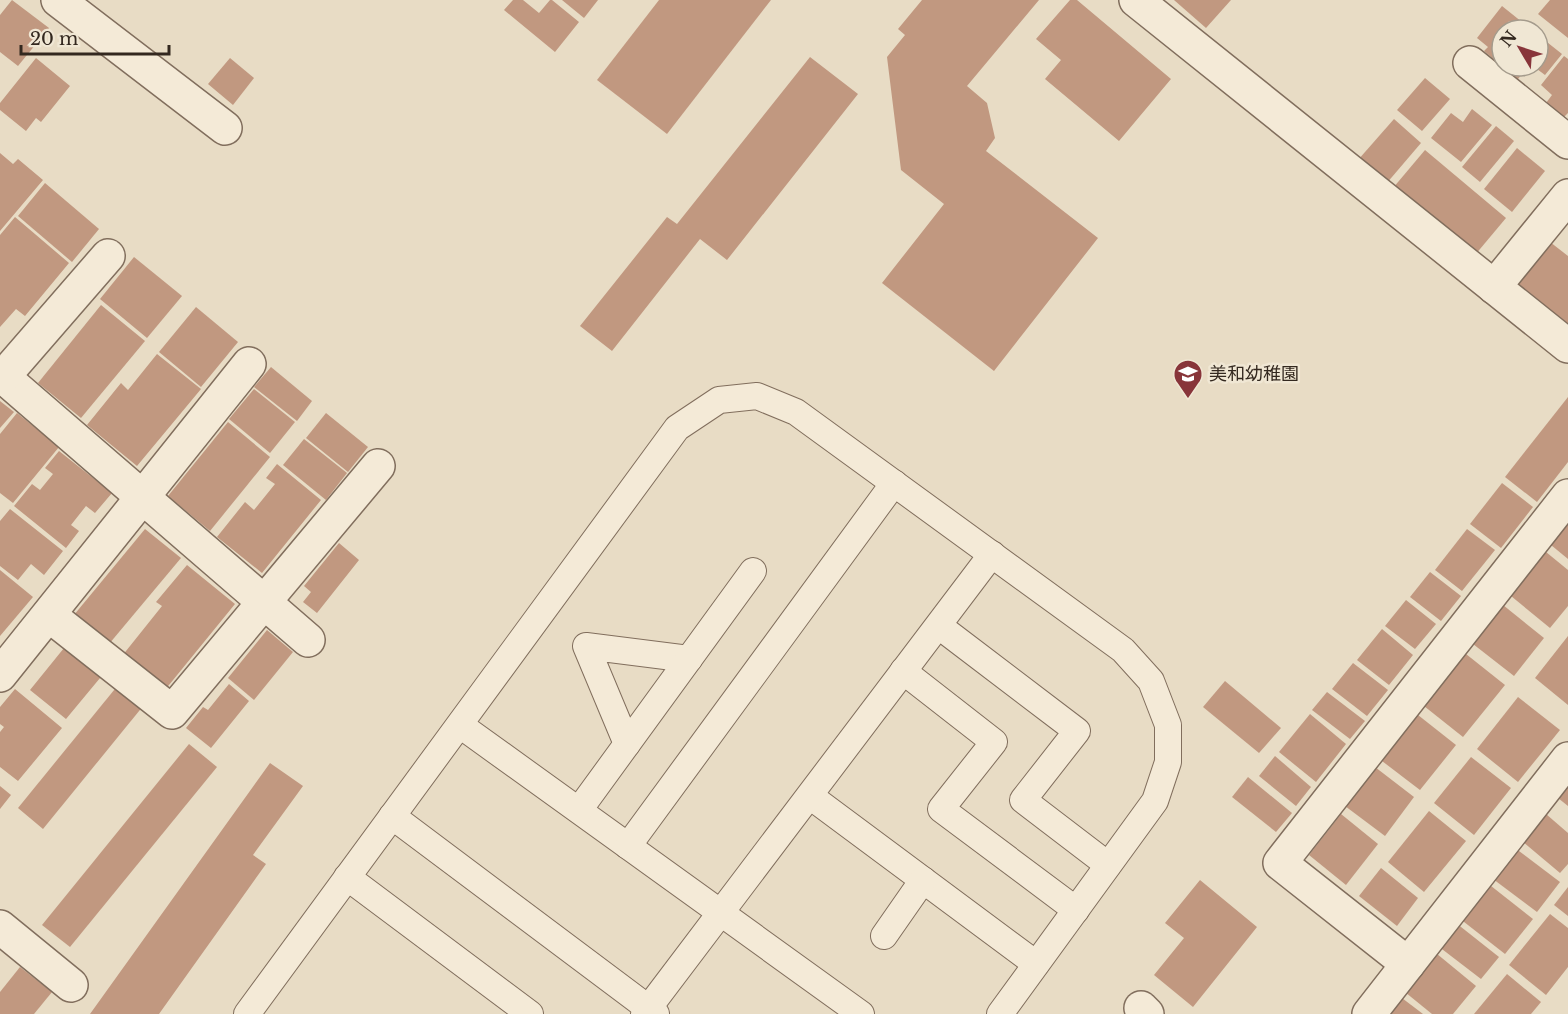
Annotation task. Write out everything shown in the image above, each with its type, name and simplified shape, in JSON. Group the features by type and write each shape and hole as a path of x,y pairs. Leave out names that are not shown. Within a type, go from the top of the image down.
{"street":[{"path":"58,0 225,128"},
{"path":"1141,2 1568,346"},
{"path":"1470,63 1568,141"},
{"path":"1494,287 1568,196"},
{"path":"108,256 1,376 308,640"},
{"path":"0,675 249,364"},
{"path":"49,615 172,712 378,466"},
{"path":"1408,964 1280,863 1568,496"},
{"path":"1369,1014 1568,759"},
{"path":"0,927 71,985"}],"lane":[{"path":"247,1014 677,428 719,400 757,396 796,411 1123,650 1151,681 1168,725 1168,762 1155,801 1000,1014"},
{"path":"628,846 894,483"},
{"path":"392,816 649,1012 992,554"},
{"path":"579,810 753,572"},
{"path":"939,626 1077,731 1023,800 1108,865"},
{"path":"627,744 586,646 689,660"},
{"path":"903,671 994,742 941,809 1076,910"},
{"path":"460,725 861,1014"},
{"path":"810,796 1036,964"},
{"path":"347,877 530,1014"},
{"path":"884,936 923,880"}],"building":[{"path":"12,0 49,28 18,66 0,52 0,15"},
{"path":"513,0 523,0 539,13 552,0 579,22 555,52 504,10"},
{"path":"562,0 598,0 584,18"},
{"path":"659,0 771,0 667,134 597,80"},
{"path":"922,0 1039,0 967,86 987,103 995,138 986,151 1098,238 994,371 882,283 944,204 901,170 887,57 905,35 898,29"},
{"path":"1070,0 1077,0 1171,79 1119,141 1045,79 1061,60 1036,39"},
{"path":"1174,0 1231,0 1206,28"},
{"path":"1550,0 1568,0 1568,38 1550,24 1550,18 1543,18 1538,14"},
{"path":"1502,6 1517,18 1493,18"},
{"path":"1490,21 1490,56 1484,51 1488,47 1477,38"},
{"path":"1550,44 1562,54 1550,69"},
{"path":"1564,56 1568,59 1568,113 1564,117 1546,103 1552,95 1541,85 1547,78 1550,78 1550,74"},
{"path":"810,57 858,94 727,260 700,239 612,351 580,326 667,217 677,224"},
{"path":"36,58 70,86 41,122 36,118 26,131 0,110 0,103"},
{"path":"230,58 254,78 233,105 208,84"},
{"path":"1425,78 1450,99 1422,131 1397,110"},
{"path":"1472,109 1492,125 1461,162 1431,138 1451,113 1463,122"},
{"path":"1394,119 1421,143 1386,184 1358,160"},
{"path":"1496,126 1514,141 1480,182 1462,167"},
{"path":"1517,148 1545,171 1512,212 1484,189"},
{"path":"1425,150 1506,218 1475,255 1393,188"},
{"path":"0,153 13,164 18,159 43,180 0,231"},
{"path":"45,183 99,229 72,262 18,216"},
{"path":"15,217 69,263 25,316 16,309 0,327 0,235"},
{"path":"1550,242 1568,256 1568,334 1513,289"},
{"path":"134,257 182,296 147,338 100,299"},
{"path":"101,305 145,341 81,418 38,383"},
{"path":"196,307 238,342 201,387 159,352"},
{"path":"157,354 201,389 137,466 87,425 121,383 128,390"},
{"path":"271,367 312,401 297,421 254,387"},
{"path":"254,389 295,422 270,453 229,419"},
{"path":"1568,397 1568,462 1537,502 1505,477"},
{"path":"0,401 14,412 0,428"},
{"path":"17,413 59,447 13,503 0,493 0,434"},
{"path":"326,413 368,447 348,472 306,438"},
{"path":"228,422 270,457 210,531 168,496"},
{"path":"304,439 347,473 326,500 283,465"},
{"path":"59,451 112,493 95,513 86,506 71,525 79,531 66,548 14,506 32,484 40,490 53,474 45,468"},
{"path":"277,464 321,500 262,573 217,537 245,502 254,510 275,484 266,478"},
{"path":"1502,483 1533,507 1501,548 1470,524"},
{"path":"10,509 63,551 44,575 31,564 18,580 0,566 0,521"},
{"path":"1568,522 1568,559 1551,545"},
{"path":"145,529 181,558 104,650 69,621"},
{"path":"1467,529 1495,550 1462,591 1435,570"},
{"path":"339,543 359,560 317,613 303,602 311,592 304,586"},
{"path":"1546,552 1568,570 1568,606 1550,628 1511,596"},
{"path":"187,565 235,604 160,696 118,661 162,606 156,602"},
{"path":"0,570 33,597 0,636"},
{"path":"1430,572 1461,596 1441,621 1410,597"},
{"path":"1406,600 1436,624 1415,649 1385,626"},
{"path":"1503,605 1544,638 1514,676 1473,644"},
{"path":"1382,629 1413,655 1389,685 1357,660"},
{"path":"267,630 293,652 254,700 228,678"},
{"path":"1568,636 1568,705 1535,678"},
{"path":"64,648 85,665 90,659 105,672 66,719 30,690"},
{"path":"1466,654 1505,685 1463,737 1424,706"},
{"path":"1353,663 1388,690 1367,716 1332,689"},
{"path":"123,679 148,700 43,829 18,808"},
{"path":"1225,681 1281,728 1259,753 1203,707"},
{"path":"229,684 249,701 211,748 186,728 203,707 208,710"},
{"path":"15,689 62,728 18,781 0,767 0,732 4,727 0,724 0,707"},
{"path":"1327,692 1365,721 1350,739 1312,710"},
{"path":"1518,697 1560,730 1518,782 1477,749"},
{"path":"1310,714 1346,744 1316,782 1279,752"},
{"path":"1418,715 1456,745 1420,790 1382,761"},
{"path":"189,744 217,767 70,947 42,925"},
{"path":"1275,756 1311,787 1296,806 1259,776"},
{"path":"1471,757 1511,788 1474,835 1434,803"},
{"path":"270,763 303,786 253,855 266,864 159,1014 90,1014"},
{"path":"1375,767 1414,797 1385,836 1345,806"},
{"path":"1568,775 1568,806 1553,794"},
{"path":"1248,777 1292,813 1276,832 1232,797"},
{"path":"0,786 11,795 0,809"},
{"path":"1429,811 1466,841 1424,892 1388,862"},
{"path":"1341,814 1378,844 1346,885 1309,855"},
{"path":"1546,814 1568,833 1568,864 1560,873 1523,842"},
{"path":"1515,848 1560,882 1537,912 1493,879"},
{"path":"1381,868 1418,898 1397,926 1359,896"},
{"path":"1200,880 1257,927 1193,1007 1154,975 1184,938 1165,923"},
{"path":"1486,882 1533,919 1505,954 1459,918"},
{"path":"1568,887 1568,916 1554,905"},
{"path":"1550,914 1568,928 1568,967 1546,995 1509,965"},
{"path":"1456,923 1499,957 1481,979 1438,946"},
{"path":"1431,949 1476,986 1453,1014 1432,1014 1400,988"},
{"path":"20,967 52,992 34,1014 0,1014 0,992"},
{"path":"1507,974 1541,1002 1531,1014 1474,1014"},
{"path":"1398,995 1423,1014 1383,1014"}],"place":[{"name":"美和幼稚園","path":"1188,400"}]}
